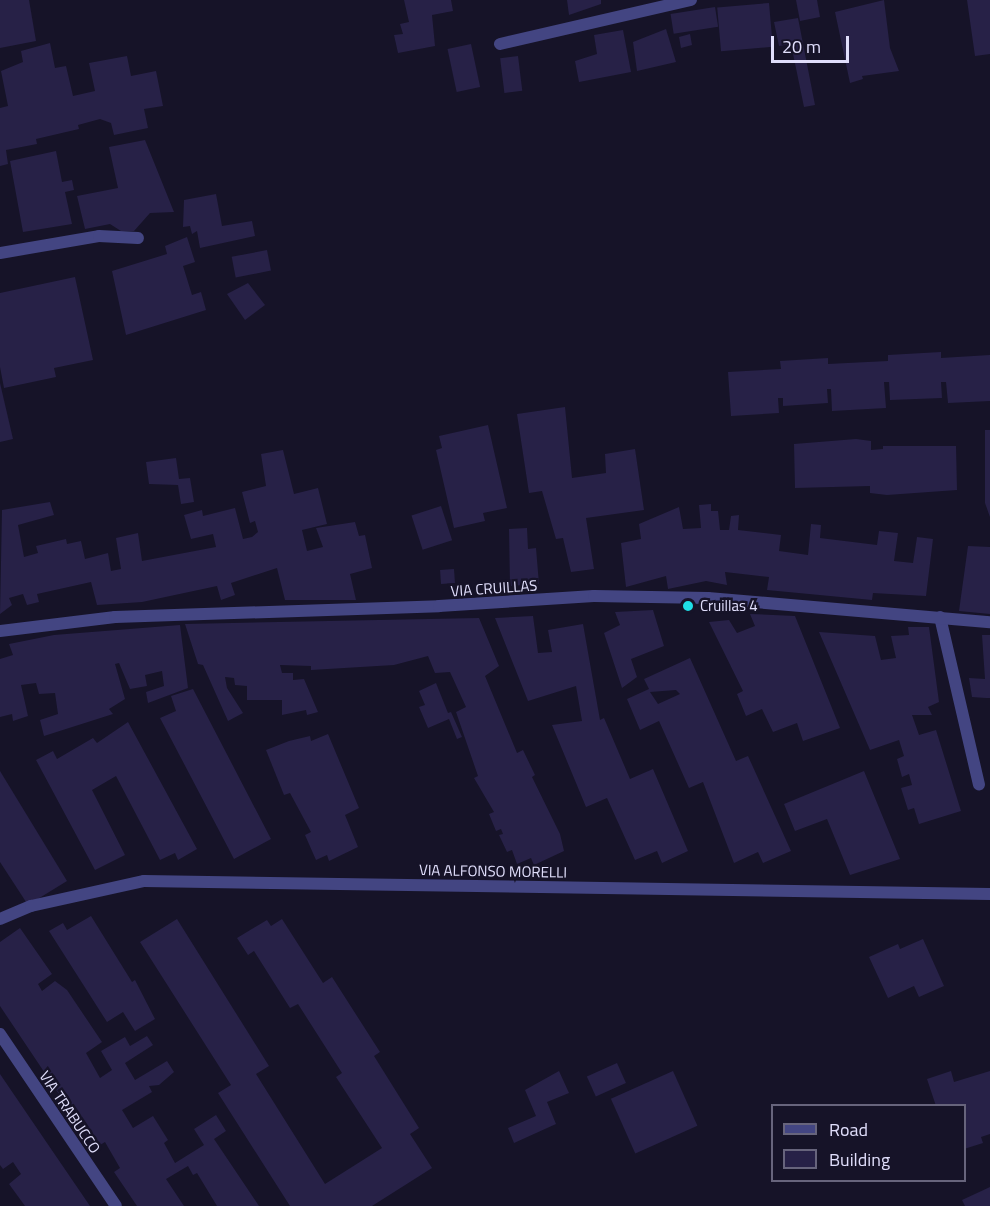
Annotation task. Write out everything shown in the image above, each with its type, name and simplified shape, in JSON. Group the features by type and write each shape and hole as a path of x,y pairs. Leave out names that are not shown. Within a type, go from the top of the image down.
{"street":[{"path":"500,44 692,0"},
{"path":"0,253 99,236 138,238"},
{"name":"VIA CRUILLAS","path":"0,631 115,617 439,606 594,596 708,598 990,622"},
{"path":"940,617 979,785"},
{"name":"VIA ALFONSO MORELLI","path":"0,919 31,906 144,881 990,894"},
{"name":"VIA TRABUCCO","path":"0,1034 116,1206"}],"building":[{"path":"0,0 29,0 36,41 0,48"},
{"path":"404,0 451,0 453,11 432,15 435,46 398,53 394,35 403,34 400,24 409,22"},
{"path":"567,0 601,0 601,4 569,15"},
{"path":"796,0 817,0 820,17 800,21"},
{"path":"884,0 890,48 899,71 862,76 863,79 850,83 835,12"},
{"path":"967,0 990,0 990,54 975,56"},
{"path":"769,3 773,47 721,51 717,8"},
{"path":"715,7 718,27 674,34 671,14"},
{"path":"798,18 815,105 804,107 791,44 779,46 774,22"},
{"path":"666,29 676,62 637,71 633,42"},
{"path":"623,30 631,72 579,82 575,61 597,54 594,35"},
{"path":"690,34 692,45 681,48 679,37"},
{"path":"50,43 55,68 66,66 73,96 95,91 89,63 127,56 131,76 156,71 163,106 144,109 148,128 114,135 111,123 100,119 78,125 79,129 36,139 37,144 6,150 8,164 0,166 0,108 8,106 1,71 23,62 21,51"},
{"path":"471,44 480,87 457,92 448,49"},
{"path":"518,56 522,91 504,93 500,58"},
{"path":"145,140 174,212 150,213 134,231 121,231 110,224 85,229 77,196 118,188 109,147"},
{"path":"56,151 62,182 72,180 74,190 65,192 72,224 23,232 10,161"},
{"path":"216,194 222,226 252,221 255,236 200,248 197,231 192,234 190,226 183,227 184,200"},
{"path":"187,237 195,262 183,266 192,295 201,292 206,310 126,335 112,271 167,254 165,246"},
{"path":"267,250 271,271 236,277 232,257"},
{"path":"75,277 93,360 54,368 56,377 4,388 0,367 0,293"},
{"path":"248,283 265,305 245,320 227,294"},
{"path":"941,352 941,358 990,355 990,401 948,403 946,382 941,382 942,398 890,400 889,382 884,382 886,408 832,411 831,389 827,389 828,403 783,406 783,398 778,398 779,413 731,416 728,372 781,369 780,361 828,358 828,364 888,361 888,355"},
{"path":"0,383 13,439 0,442"},
{"path":"565,407 572,478 606,473 605,454 635,449 644,510 586,518 594,569 571,572 563,538 556,539 542,491 529,493 517,414"},
{"path":"488,425 507,508 483,513 485,521 454,528 436,450 442,448 439,436"},
{"path":"985,430 990,430 990,517 985,503"},
{"path":"856,439 871,441 871,450 883,449 883,446 956,446 957,490 887,495 870,493 870,486 795,488 794,444"},
{"path":"283,450 294,494 318,488 327,524 302,530 307,551 323,547 316,528 355,522 359,536 365,535 372,568 350,574 356,600 285,600 277,568 231,583 235,595 221,600 217,586 142,602 97,605 91,582 37,594 39,602 27,605 23,594 9,598 12,605 0,614 2,510 50,502 54,515 18,525 24,557 38,553 36,546 66,539 67,544 81,541 85,559 108,553 111,571 121,569 116,538 138,533 142,561 216,547 213,534 191,539 184,515 202,510 203,516 235,508 243,539 252,537 258,532 255,521 250,523 242,492 266,486 261,454"},
{"path":"176,458 179,479 190,478 194,502 181,504 178,485 149,484 146,462"},
{"path":"711,504 711,511 718,511 720,530 729,530 731,516 739,515 738,530 781,535 779,551 808,555 811,524 821,525 820,538 877,545 879,531 898,533 894,561 913,563 917,537 933,539 926,596 873,593 872,600 767,590 769,577 725,572 727,585 706,581 668,589 666,576 626,587 621,543 641,539 639,524 679,507 683,529 701,528 699,505"},
{"path":"441,506 452,540 423,550 412,516"},
{"path":"527,528 528,549 536,548 539,584 510,586 509,529"},
{"path":"968,546 990,547 990,614 959,611"},
{"path":"454,569 455,583 441,584 440,570"},
{"path":"653,610 664,646 631,659 637,677 622,688 604,633 620,625 615,612"},
{"path":"750,614 795,616 840,728 803,741 797,723 773,732 762,709 746,716 737,694 743,691 709,622 729,620 737,633 755,626"},
{"path":"533,616 538,653 552,652 548,630 583,624 600,720 604,718 630,779 653,769 688,851 662,863 657,851 635,860 607,798 586,807 552,725 582,721 576,686 528,701 495,618"},
{"path":"479,618 499,666 485,676 517,753 523,750 535,775 532,777 560,834 564,851 534,865 531,858 517,864 512,850 507,852 499,835 503,834 501,829 496,831 489,814 494,812 474,778 478,776 456,712 466,707 450,672 435,673 428,656 394,665 311,670 311,666 280,665 282,673 293,673 293,680 304,679 318,712 307,715 306,710 282,715 282,700 247,700 247,686 235,685 234,678 225,677 227,688 243,713 228,721 203,665 198,664 185,624"},
{"path":"180,625 188,688 148,703 146,692 164,686 162,671 145,675 147,686 130,689 119,663 115,664 125,699 109,709 113,714 44,736 40,720 58,714 55,693 39,694 36,683 21,685 28,716 13,721 12,714 0,717 0,659 13,655 9,644 54,635"},
{"path":"908,627 929,627 939,702 928,707 932,715 912,715 919,735 936,730 961,811 919,824 914,808 908,810 901,788 912,785 909,774 902,777 897,759 904,756 899,740 870,750 819,632 875,636 881,660 896,658 891,636 909,635"},
{"path":"982,635 990,635 990,698 972,697 969,678 985,679"},
{"path":"690,658 736,761 748,756 791,851 763,863 758,852 734,863 703,782 689,788 659,721 640,730 627,699 649,689 644,679","holes":["676,690 680,694 658,704 650,692"]},
{"path":"436,683 448,713 451,712 462,737 457,739 449,719 428,728 419,707 425,705 419,691"},
{"path":"193,689 271,839 234,859 160,718 176,711 171,696"},
{"path":"128,722 197,849 178,860 175,853 160,860 116,776 92,790 125,855 95,870 36,760 53,751 57,759 93,738 97,743"},
{"path":"328,734 359,808 345,815 358,847 329,861 327,855 316,860 305,835 311,832 290,793 284,795 266,750 289,741 310,736 311,741"},
{"path":"0,771 67,881 28,905 0,862"},
{"path":"864,771 900,859 850,875 827,819 795,831 784,804"},
{"path":"91,916 132,982 135,980 155,1019 135,1031 123,1012 107,1022 49,931 63,923 67,930"},
{"path":"177,919 269,1066 256,1074 325,1184 382,1148 336,1077 342,1073 298,1004 290,1008 254,951 248,955 237,938 267,920 271,926 282,919 323,983 332,977 380,1052 374,1056 419,1128 410,1134 432,1168 372,1206 290,1206 218,1093 231,1085 140,942"},
{"path":"20,928 52,974 38,984 42,991 55,981 67,990 102,1042 86,1053 100,1078 112,1070 101,1051 125,1037 130,1046 147,1036 153,1045 125,1063 135,1080 167,1061 174,1072 159,1085 149,1086 152,1092 122,1110 133,1128 153,1116 168,1140 164,1143 175,1163 204,1145 194,1129 216,1115 226,1131 214,1139 259,1206 217,1206 197,1173 193,1175 188,1166 166,1179 184,1206 137,1206 114,1172 120,1168 105,1142 95,1148 0,1006 0,942"},
{"path":"923,939 944,986 919,997 914,986 888,998 869,957 898,944 900,949"},
{"path":"617,1063 626,1083 596,1097 587,1076"},
{"path":"559,1071 569,1093 547,1102 556,1124 514,1143 508,1128 536,1116 525,1090"},
{"path":"673,1071 697,1126 635,1153 611,1099"},
{"path":"951,1071 954,1082 990,1071 990,1134 981,1137 983,1143 966,1148 966,1104 935,1104 927,1079"},
{"path":"0,1074 90,1206 25,1206 9,1184 21,1174 13,1162 3,1169 0,1165"},
{"path":"990,1187 990,1206 965,1206 962,1200"}],"place":[{"name":"Cruillas 4","path":"688,606"}]}
